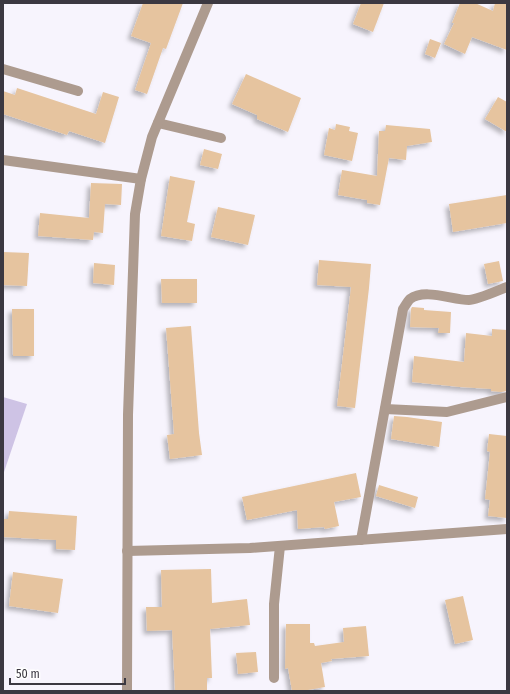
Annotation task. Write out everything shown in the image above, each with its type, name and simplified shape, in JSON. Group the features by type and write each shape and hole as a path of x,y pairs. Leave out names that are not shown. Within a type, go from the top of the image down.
{"street":[{"path":"127,691 128,414 135,214 141,179 152,137 208,3"},
{"path":"3,69 78,91"},
{"path":"158,123 220,138"},
{"path":"3,160 141,179"},
{"path":"361,540 403,309 410,299 419,296 429,294 470,300 507,287"},
{"path":"385,409 447,412 507,397"},
{"path":"127,551 250,548 507,529"},
{"path":"274,678 274,604 280,546"}],"shaded area":[{"path":"3,397 27,404 3,475"}],"building":[{"path":"143,3 183,3 166,49 163,48 147,94 135,90 151,43 131,36"},
{"path":"361,3 384,3 373,32 353,24"},
{"path":"460,3 475,3 493,11 495,3 507,3 507,50 472,37 465,54 444,44 454,23 452,23"},
{"path":"430,39 441,43 435,58 425,54"},
{"path":"246,74 301,98 288,132 257,119 257,115 232,104"},
{"path":"17,88 96,114 103,92 119,97 105,143 69,131 67,135 3,114 3,91 15,95"},
{"path":"498,97 507,102 507,132 485,119"},
{"path":"336,124 350,127 349,131 358,133 352,161 324,155 329,128 335,130"},
{"path":"386,125 430,129 432,142 407,146 406,160 389,158 380,205 367,203 367,200 338,195 342,170 377,176 379,131 385,131"},
{"path":"204,149 222,154 218,169 200,165"},
{"path":"170,176 195,181 187,222 195,224 192,241 161,236"},
{"path":"91,183 122,184 121,205 105,204 103,233 94,232 93,240 38,236 40,213 89,218"},
{"path":"507,195 507,223 453,232 449,204"},
{"path":"218,207 255,215 248,245 211,237"},
{"path":"3,252 29,253 27,286 3,285"},
{"path":"319,260 371,264 355,408 337,406 351,287 317,285"},
{"path":"499,261 503,281 488,284 484,264"},
{"path":"94,263 115,265 114,285 93,283"},
{"path":"161,279 197,279 197,303 162,303"},
{"path":"412,307 424,308 424,310 451,312 450,333 438,333 439,328 410,327"},
{"path":"12,309 34,309 34,356 13,356"},
{"path":"191,326 202,455 170,459 167,435 174,434 166,328"},
{"path":"492,329 507,330 507,391 501,392 491,391 491,389 412,382 414,356 464,362 466,333 492,336"},
{"path":"394,416 442,422 439,447 391,439"},
{"path":"489,434 507,436 507,518 488,516 490,500 485,499 490,452 487,451"},
{"path":"356,473 361,497 334,502 339,526 325,529 324,527 298,529 297,510 247,520 242,497"},
{"path":"379,485 418,497 415,508 376,496"},
{"path":"9,511 77,516 75,550 56,549 56,540 3,537 3,519 8,519"},
{"path":"211,569 212,603 247,599 250,625 210,629 212,678 207,678 207,691 175,691 172,630 147,631 146,607 162,607 161,570"},
{"path":"13,572 63,579 58,613 9,606"},
{"path":"463,596 473,640 455,644 445,600"},
{"path":"286,624 310,624 310,643 314,643 315,646 344,642 343,628 366,626 369,656 331,659 332,661 321,663 325,687 302,691 292,691 288,668 285,669"},
{"path":"256,652 258,672 238,674 236,653"}]}
